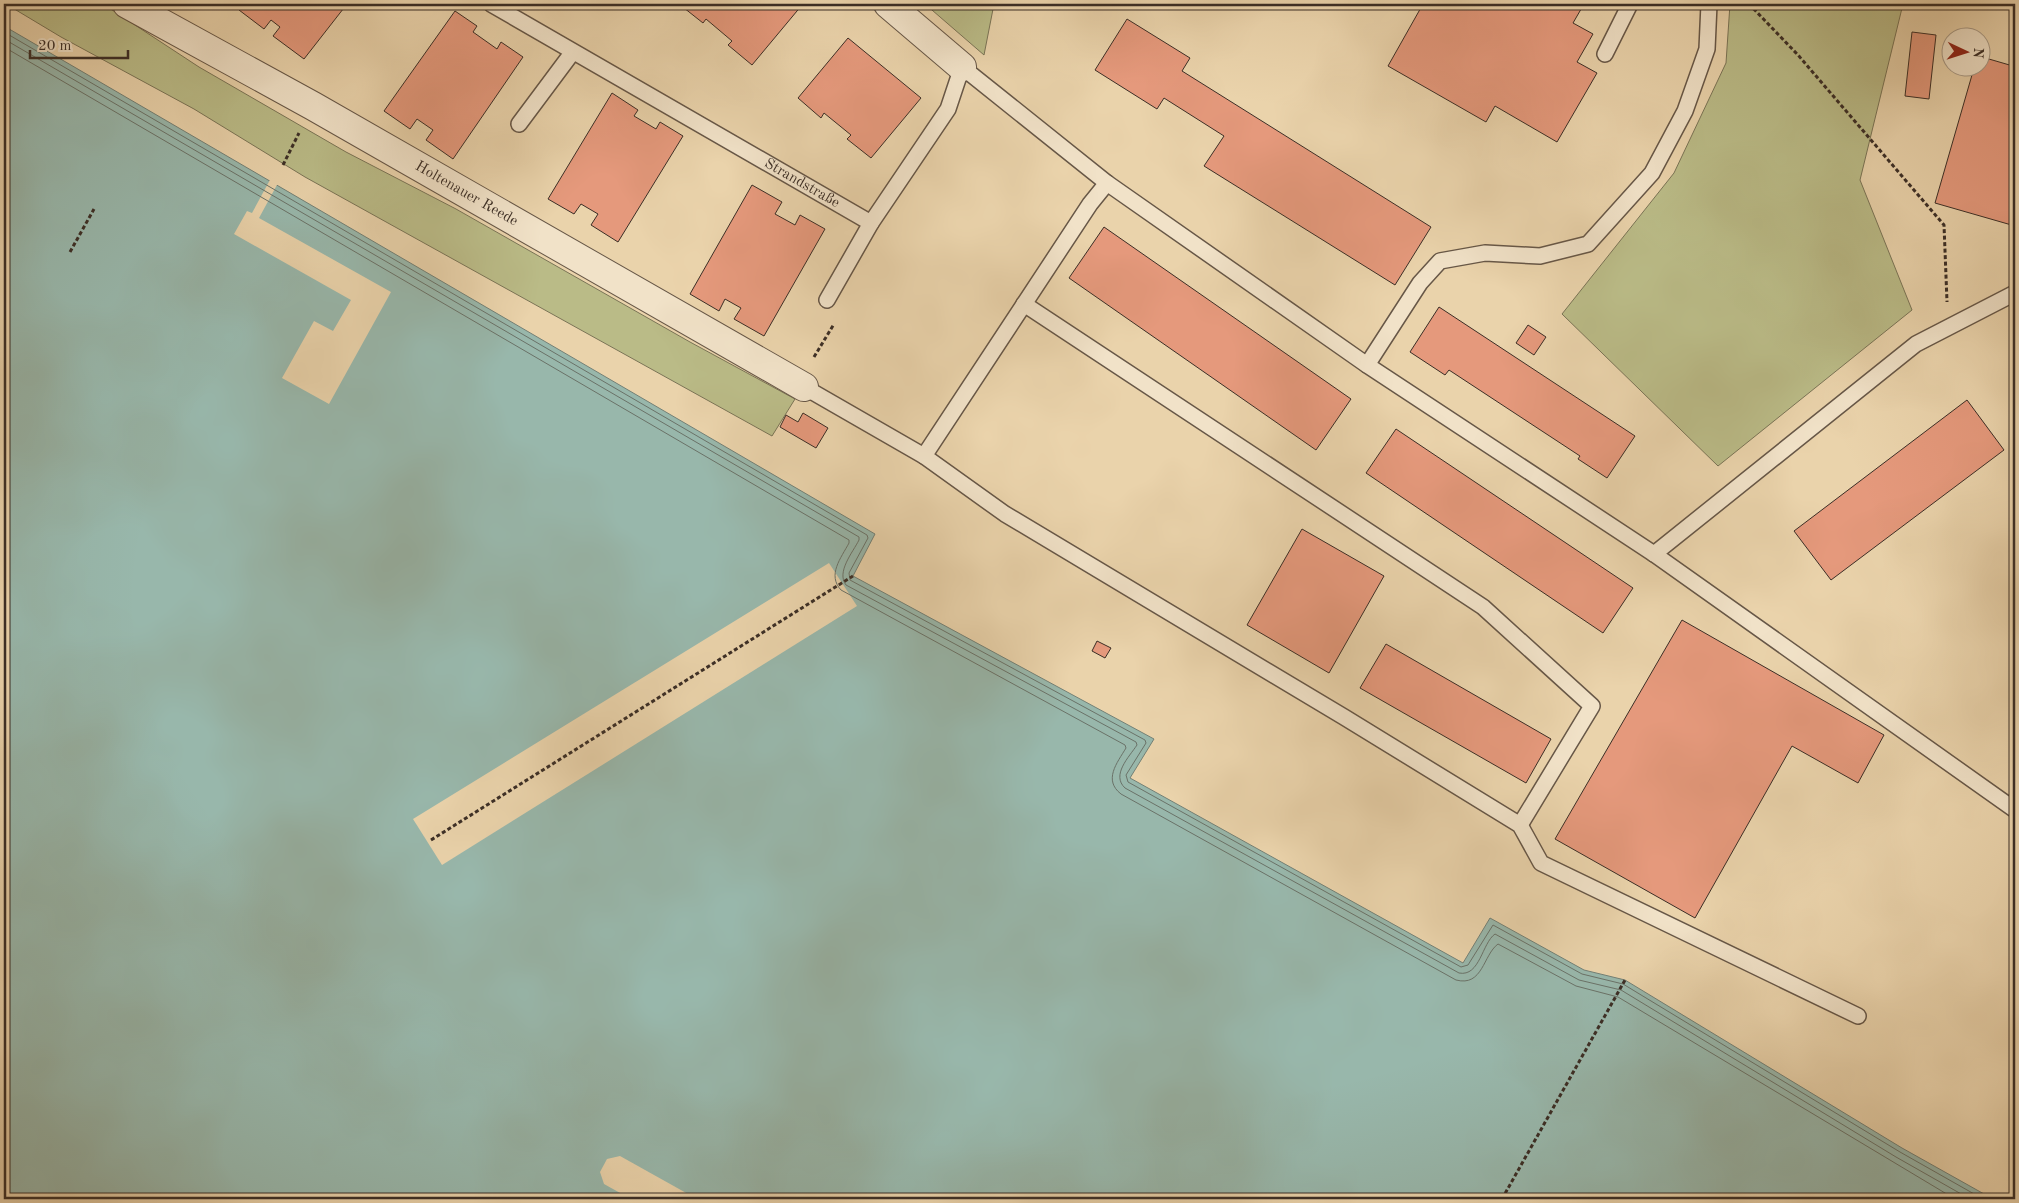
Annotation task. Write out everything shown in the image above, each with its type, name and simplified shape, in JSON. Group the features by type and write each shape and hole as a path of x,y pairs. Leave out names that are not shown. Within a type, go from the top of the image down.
{"street":[{"name":"Holtenauer Reede","path":"127,4 322,111 804,388"},
{"path":"888,4 962,67"}],"lane":[{"name":"Strandstraße","path":"491,4 572,53 872,223"},
{"path":"1605,54 1630,4"},
{"path":"1367,365 1420,283 1440,261 1485,253 1540,256 1588,244 1652,173 1685,111 1707,49 1709,4"},
{"path":"519,124 572,53"},
{"path":"827,300 872,223 948,109 962,67 1107,183 1367,365 1654,554 2015,810"},
{"path":"924,456 1090,204 1107,183"},
{"path":"1654,554 1916,344 2015,293"},
{"path":"1024,304 1484,607 1592,706 1520,825"},
{"path":"804,388 924,456 1005,514 1520,825 1541,863 1858,1016"}],"path":[{"path":"1749,4 1798,55 1944,225 1948,327"},
{"path":"70,252 94,209"},
{"path":"432,840 853,576"},
{"path":"1502,1199 1625,980"}],"green space":[{"path":"6,4 103,4 199,67 346,152 456,209 690,342 795,399 772,436 305,177 194,109 61,37"},
{"path":"925,4 994,4 984,55"},
{"path":"1730,4 1903,4 1860,180 1912,310 1718,466 1562,314 1674,173 1726,63"}],"water":[{"path":"4,26 875,534 853,576 1154,739 1130,778 1463,963 1490,918 1584,970 1625,980 1902,1148 1993,1199 4,1199"}],"pier":[{"path":"271,178 278,183 259,218 391,292 329,404 282,378 314,321 333,331 351,300 234,234 247,211 252,213"},
{"path":"829,563 857,606 442,865 413,819"},
{"path":"620,1156 697,1199 631,1199 604,1184 600,1172 607,1159"}],"building":[{"path":"244,4 347,4 304,59 273,36 280,27 271,20 264,29 239,10"},
{"path":"679,4 802,5 752,65 728,45 732,41 706,19 703,23"},
{"path":"1423,4 1584,4 1573,23 1593,34 1577,62 1597,73 1557,142 1495,106 1486,122 1388,66"},
{"path":"455,11 477,26 473,32 497,49 501,42 523,57 453,159 426,140 433,130 417,119 410,129 384,111"},
{"path":"1127,19 1190,58 1182,71 1431,227 1395,285 1204,166 1224,136 1164,98 1157,109 1095,70"},
{"path":"1912,32 1936,35 1929,99 1905,96"},
{"path":"848,38 921,98 871,158 847,139 851,135 824,113 821,118 798,98"},
{"path":"1992,60 2013,66 2015,60 2015,226 1935,203 1971,78 1992,78"},
{"path":"612,93 638,110 634,116 656,129 660,122 683,136 618,242 591,225 598,214 581,204 574,214 548,199"},
{"path":"752,185 782,202 775,214 795,225 800,215 825,229 764,336 734,319 741,308 725,299 719,311 690,294"},
{"path":"1104,227 1351,399 1316,450 1069,278"},
{"path":"1439,307 1635,436 1607,478 1578,459 1580,456 1449,370 1445,375 1410,352"},
{"path":"1528,325 1546,337 1534,355 1516,343"},
{"path":"1967,400 2004,450 1831,580 1794,531"},
{"path":"803,413 828,428 816,448 780,427 786,415 798,422"},
{"path":"1396,429 1633,588 1603,633 1366,473"},
{"path":"1302,529 1384,576 1329,673 1247,625"},
{"path":"1682,620 1884,735 1858,783 1792,746 1695,918 1555,839"},
{"path":"1097,641 1111,648 1105,658 1092,651"},
{"path":"1386,644 1551,739 1526,783 1360,688"}]}
